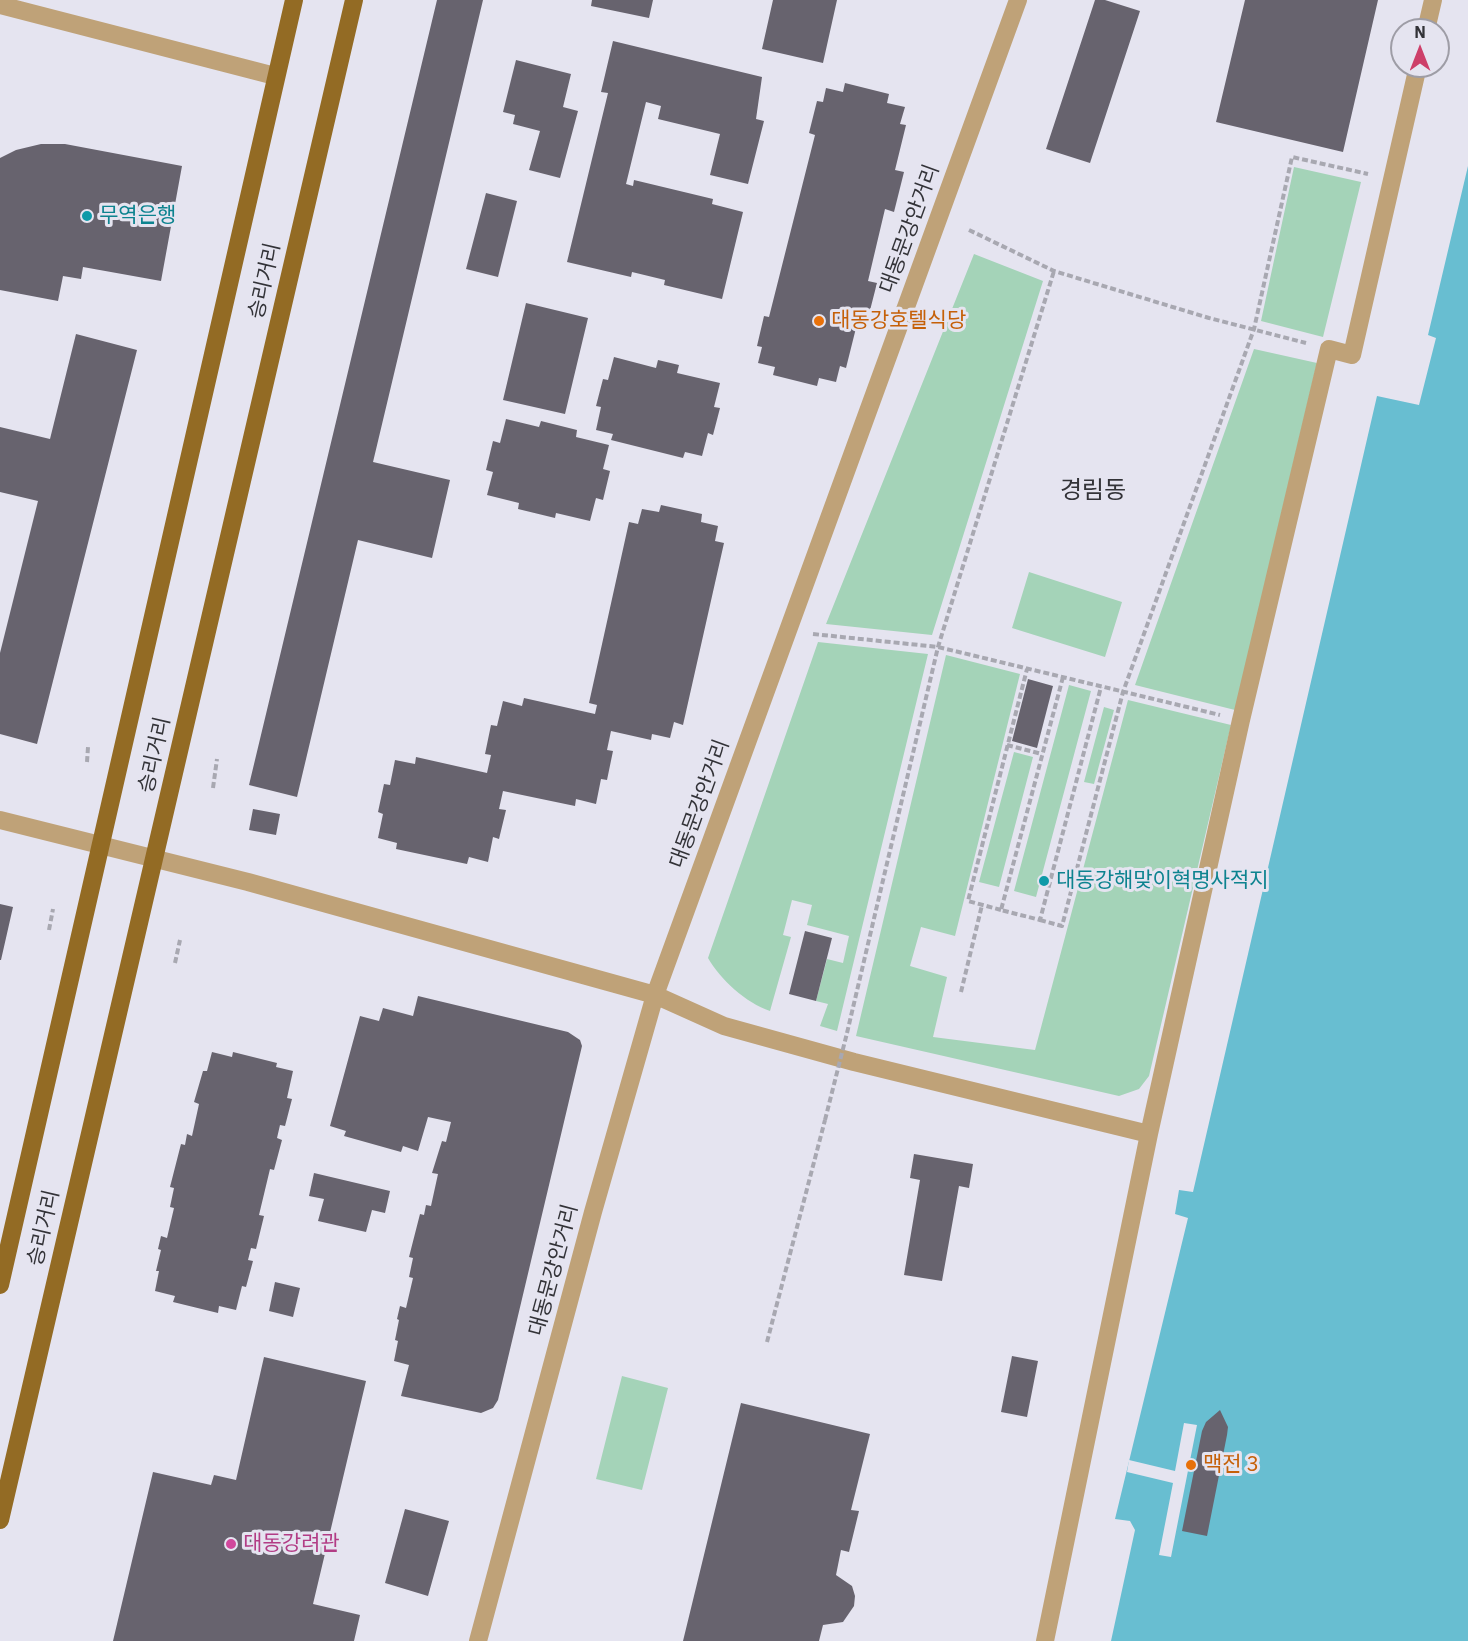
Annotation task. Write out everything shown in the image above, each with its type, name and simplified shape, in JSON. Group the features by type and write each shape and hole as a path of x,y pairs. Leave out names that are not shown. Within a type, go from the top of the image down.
{"main road":[{"name":"승리거리","path":"0,1286 294,0"},
{"name":"승리거리","path":"0,1520 354,0"}],"street":[{"name":"대동문강안거리","path":"478,1641 593,1212 655,995 1018,0"},
{"path":"1429,18 1433,0"},
{"path":"0,5 275,76"},
{"path":"1045,1641 1149,1134 1241,720 1329,349 1352,355 1415,78"},
{"path":"0,820 155,859 655,995 724,1026 832,1056 1149,1134"}],"path":[{"path":"1027,669 968,901 1062,926 1123,692 1254,329 1292,157 1392,180"},
{"path":"969,230 1054,271 1329,349"},
{"path":"767,1342 847,1033 938,647 1054,271"},
{"path":"809,634 938,647 1241,720"},
{"path":"1001,910 1063,677"},
{"path":"1040,920 1101,687"},
{"path":"1007,745 1042,754"},
{"path":"87,762 88,747"},
{"path":"213,788 217,759"},
{"path":"961,992 982,905"},
{"path":"49,930 53,909"},
{"path":"175,963 180,940"}],"green space":[{"path":"1294,167 1361,182 1323,337 1261,321"},
{"path":"974,254 1043,281 932,635 826,624"},
{"path":"1254,349 1317,363 1235,710 1135,685"},
{"path":"1029,572 1122,602 1105,657 1012,628"},
{"path":"818,642 928,654 837,1031 820,1026 828,1004 816,1001 827,959 843,963 849,936 807,925 812,905 792,900 783,935 791,937 770,1011 734,989 719,974 708,958"},
{"path":"946,655 1020,674 955,936 921,927 910,966 947,977 933,1037 1035,1050 1128,700 1231,725 1149,1076 1139,1089 1119,1096 856,1036"},
{"path":"1069,685 1091,691 1036,897 1014,891"},
{"path":"1104,707 1114,710 1094,784 1084,782"},
{"path":"1014,752 1033,757 999,887 979,882"},
{"path":"622,1376 668,1388 642,1490 596,1479"}],"water":[{"path":"1468,166 1468,1641 1111,1641 1135,1530 1130,1521 1115,1519 1188,1218 1175,1214 1179,1190 1193,1192 1377,396 1419,405 1436,338 1428,335"}],"pier":[{"path":"1184,1423 1197,1425 1171,1557 1159,1555 1173,1483 1127,1472 1129,1460 1175,1471"}],"building":[{"path":"437,0 483,0 373,462 450,480 432,558 358,540 297,797 249,785"},
{"path":"592,0 653,0 649,18 591,6"},
{"path":"773,0 837,0 823,63 762,49"},
{"path":"1095,0 1105,0 1140,11 1090,163 1046,149"},
{"path":"1245,0 1378,0 1343,152 1216,122"},
{"path":"613,41 762,77 756,119 764,121 748,184 710,175 720,134 658,119 661,106 646,102 626,184 633,186 634,180 713,199 712,204 743,212 722,299 664,285 665,280 632,272 631,277 567,262 608,93 601,92"},
{"path":"516,60 571,74 563,107 578,111 560,178 529,170 540,131 513,124 515,115 503,112"},
{"path":"845,83 889,94 887,103 905,107 900,124 906,125 895,170 904,172 894,212 885,209 868,281 877,283 866,326 857,324 846,368 840,366 836,382 819,378 817,386 773,375 775,367 758,363 762,347 757,346 764,316 769,317 815,135 809,133 817,101 823,102 826,88 843,92"},
{"name":"무역은행","path":"41,144 65,144 182,166 161,281 83,267 81,279 63,276 58,301 0,290 0,158 16,150"},
{"path":"486,193 517,201 498,277 466,269"},
{"path":"526,303 588,318 565,414 503,400"},
{"path":"76,334 137,350 37,744 0,734 0,653 38,501 0,492 0,427 50,439"},
{"path":"614,357 656,368 658,360 679,365 677,373 720,383 714,407 720,408 713,435 708,433 702,456 685,452 683,458 611,440 613,434 596,430 601,407 596,406 603,379 608,380"},
{"path":"506,419 539,427 541,421 577,430 576,437 609,445 603,469 610,471 603,500 596,498 590,521 556,513 555,518 518,509 519,503 487,495 493,472 486,470 493,441 500,443"},
{"path":"661,505 702,514 701,522 718,526 715,541 724,543 683,725 674,722 670,738 652,734 651,740 611,731 607,750 613,751 607,780 601,779 596,804 576,799 575,806 503,791 499,809 506,810 499,839 493,837 488,862 469,857 467,864 396,849 397,843 378,838 383,814 378,812 384,784 390,785 395,760 415,764 416,757 487,773 491,755 485,754 491,725 497,726 503,701 522,706 524,698 595,714 597,705 589,703 629,522 638,524 642,509 659,512"},
{"path":"1028,679 1053,686 1037,748 1012,741"},
{"path":"253,809 280,814 276,835 249,830"},
{"path":"0,904 13,907 1,960 0,960"},
{"path":"805,931 832,938 816,1001 789,994"},
{"path":"418,996 568,1032 580,1040 582,1046 498,1400 493,1408 481,1413 401,1396 409,1365 394,1361 398,1341 395,1340 399,1320 397,1319 400,1306 406,1308 413,1278 409,1277 413,1258 409,1257 420,1214 424,1215 426,1205 431,1206 438,1174 432,1173 442,1141 446,1142 451,1122 428,1117 418,1151 403,1146 401,1152 344,1136 346,1131 330,1126 360,1016 379,1021 383,1008 413,1016"},
{"path":"212,1052 232,1057 233,1052 277,1063 276,1067 293,1071 287,1098 292,1099 285,1126 280,1125 277,1138 282,1140 274,1170 270,1169 259,1215 264,1216 256,1249 251,1248 248,1260 253,1261 246,1287 242,1286 236,1310 219,1306 218,1313 173,1302 175,1296 155,1291 159,1271 156,1271 161,1250 158,1249 161,1236 167,1238 174,1208 170,1207 174,1188 170,1187 181,1144 185,1145 187,1134 192,1136 199,1104 194,1102 203,1071 207,1071"},
{"path":"914,1154 973,1164 969,1188 959,1186 942,1281 904,1275 920,1180 910,1178"},
{"path":"314,1173 390,1191 385,1213 372,1210 366,1232 318,1221 324,1199 309,1196"},
{"path":"275,1282 300,1288 293,1317 269,1311"},
{"path":"1012,1356 1038,1361 1027,1417 1001,1412"},
{"name":"대동강려관","path":"264,1357 366,1381 313,1604 360,1615 354,1641 113,1641 153,1472 211,1485 214,1475 236,1480"},
{"path":"741,1403 870,1434 851,1510 859,1511 849,1552 841,1550 836,1575 852,1586 855,1596 854,1606 843,1622 823,1625 819,1641 683,1641"},
{"path":"1220,1410 1228,1427 1207,1536 1182,1531 1202,1431 1206,1422"},
{"path":"405,1509 449,1521 428,1596 385,1583"}],"place":[{"name":"무역은행","path":"87,216"},
{"name":"대동강호텔식당","path":"819,321"},
{"name":"대동강해맞이혁명사적지","path":"1044,881"},
{"name":"맥전 3","path":"1191,1465"},
{"name":"대동강려관","path":"231,1544"}],"district":[{"name":"경림동","path":"1093,491"}]}
